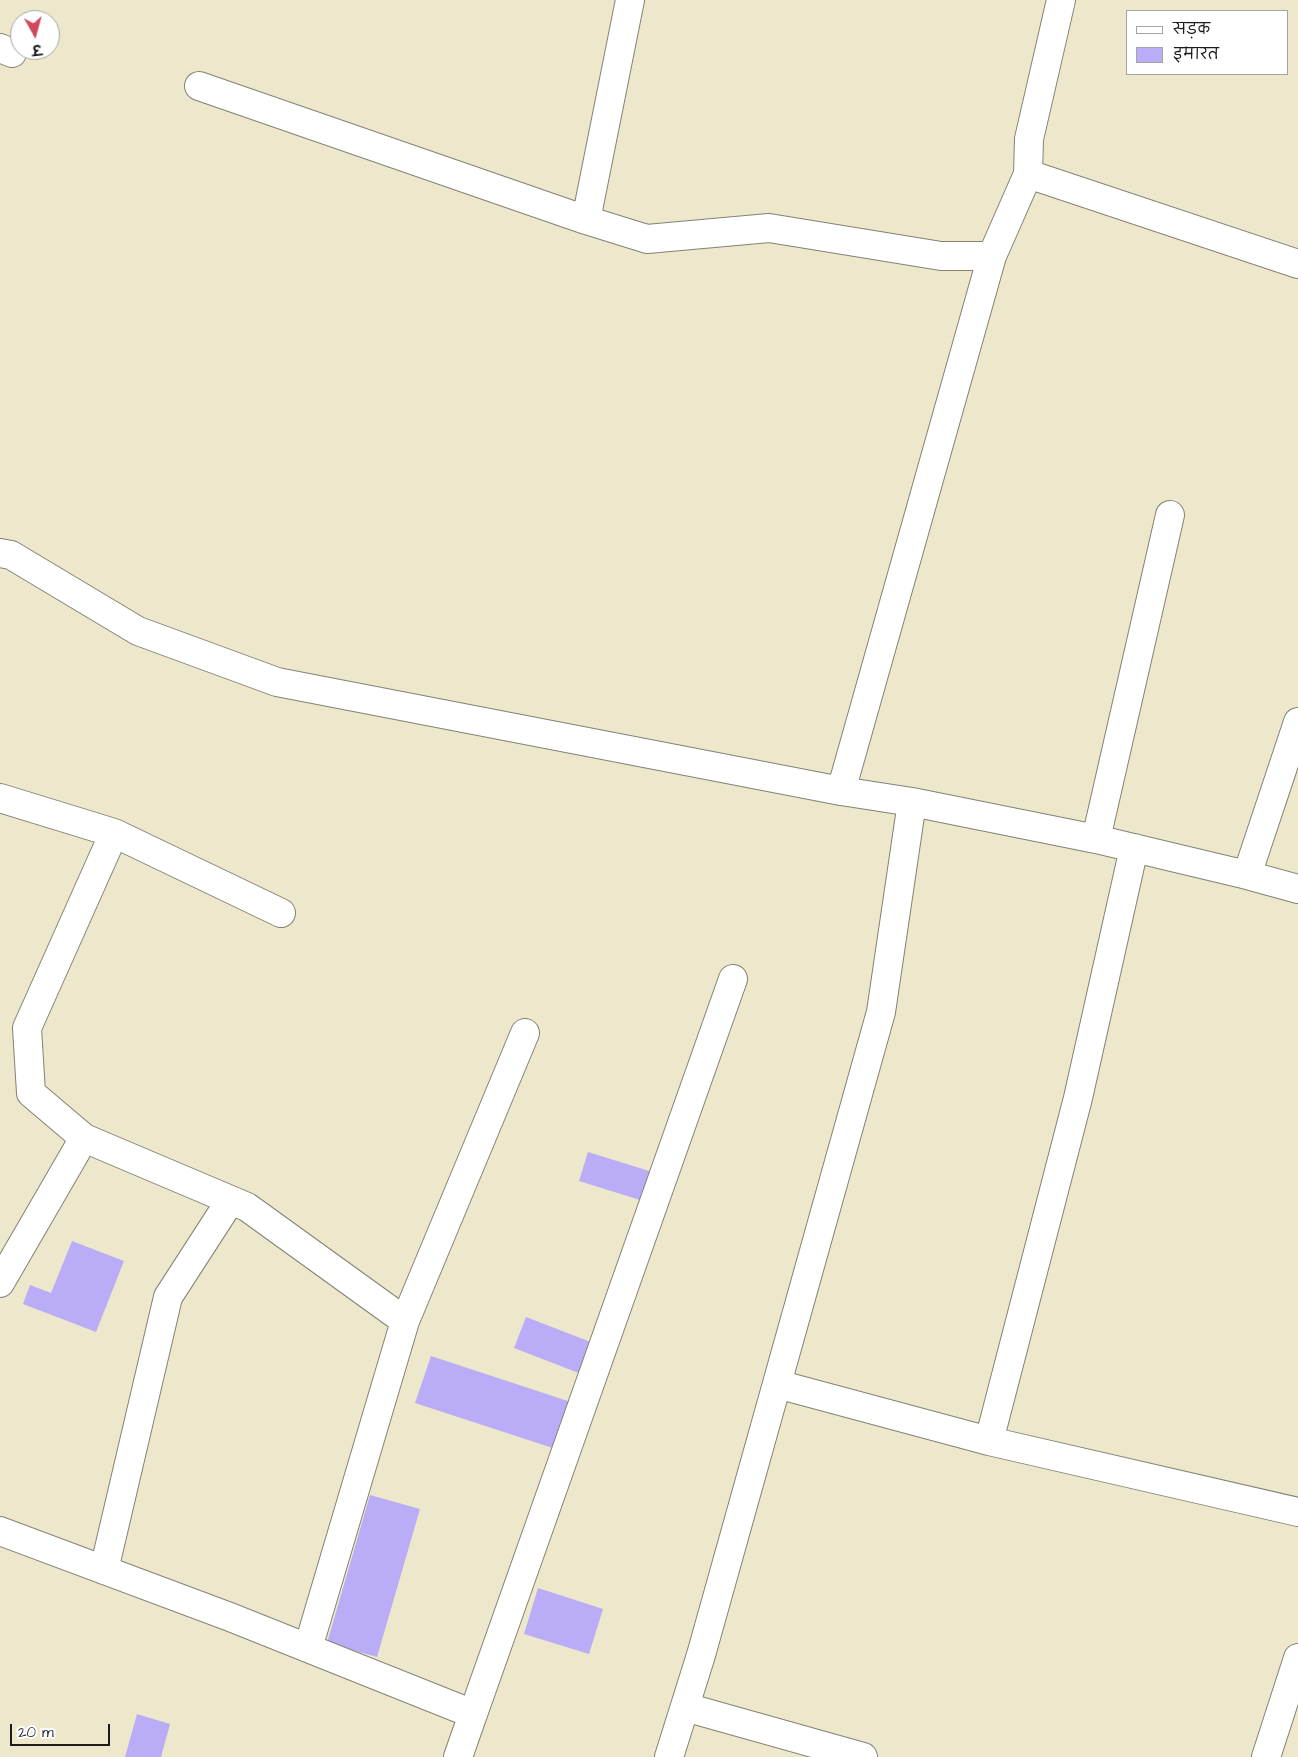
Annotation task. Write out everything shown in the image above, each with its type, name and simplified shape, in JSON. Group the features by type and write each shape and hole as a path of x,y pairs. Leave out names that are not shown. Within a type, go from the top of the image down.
{"street":[{"path":"586,220 630,0"},
{"path":"841,791 992,256 1028,174 1029,140 1061,0"},
{"path":"199,86 586,220 647,239 769,228 941,256 992,256"},
{"path":"1028,174 1298,264"},
{"path":"1096,839 1170,515"},
{"path":"0,554 11,555 138,631 277,682 841,791 912,802 1096,839 1298,889"},
{"path":"1247,875 1298,722"},
{"path":"0,798 114,833 281,913"},
{"path":"669,1757 777,1384 881,1012 912,802"},
{"path":"114,833 26,1028 31,1093 84,1138 247,1208 405,1321"},
{"path":"990,1441 1078,1098 1134,848"},
{"path":"458,1757 733,979"},
{"path":"308,1648 405,1321 525,1032"},
{"path":"0,1284 84,1138"},
{"path":"104,1570 168,1297 230,1200"},
{"path":"777,1384 990,1441 1298,1512"},
{"path":"0,1531 230,1617 473,1714"},
{"path":"1266,1757 1297,1663"},
{"path":"685,1707 863,1757"}],"building":[{"path":"588,1152 662,1175 653,1204 579,1181"},
{"path":"72,1241 124,1261 96,1332 23,1304 30,1285 51,1293"},
{"path":"526,1317 601,1346 589,1377 514,1348"},
{"path":"431,1356 580,1405 565,1452 415,1403"},
{"path":"370,1495 420,1509 377,1657 327,1643"},
{"path":"538,1588 603,1609 589,1654 524,1634"},
{"path":"137,1714 170,1724 161,1757 125,1757"}]}
